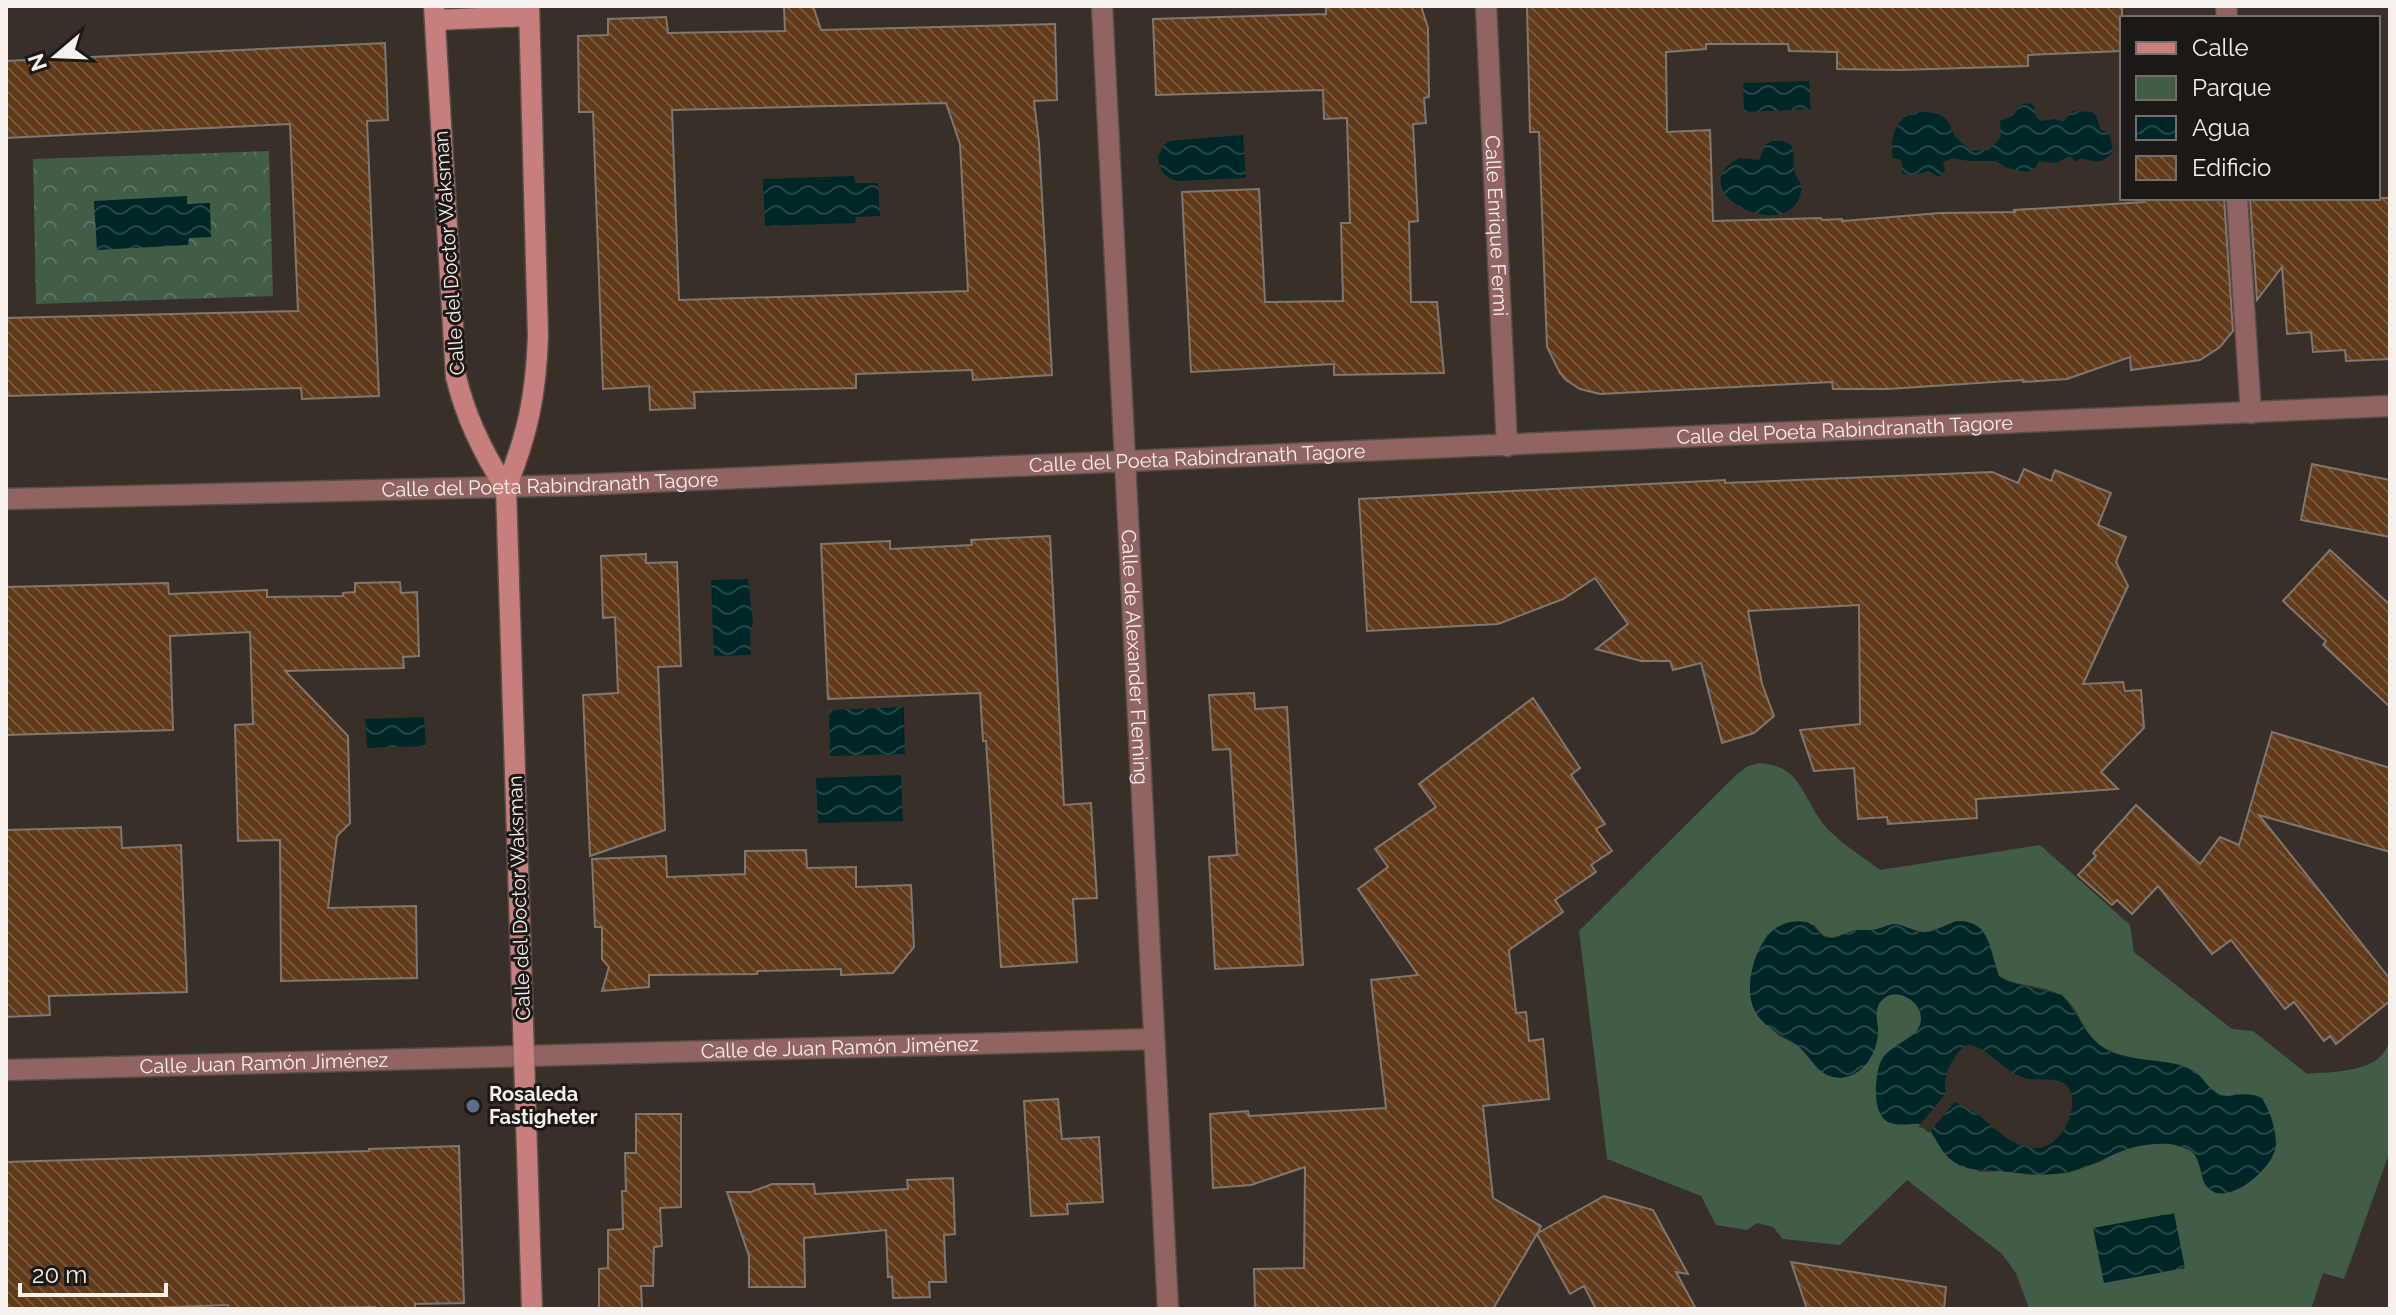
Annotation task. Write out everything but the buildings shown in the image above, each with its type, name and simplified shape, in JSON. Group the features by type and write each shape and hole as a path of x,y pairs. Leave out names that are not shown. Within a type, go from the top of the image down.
{"main road":[{"path":"435,13 529,11"},
{"name":"Calle del Doctor Waksman","path":"529,11 537,375 526,435 506,488 532,1309"},
{"name":"Calle del Doctor Waksman","path":"435,13 456,377 464,410 475,436 486,460 506,488"}],"street":[{"name":"Calle de Alexander Fleming","path":"1102,6 1168,1309"},
{"name":"Calle Enrique Fermi","path":"1486,6 1507,446"},
{"path":"2237,200 2251,413"},
{"name":"Calle del Poeta Rabindranath Tagore","path":"6,499 506,488 2390,406"},
{"name":"Calle de Juan Ramón Jiménez","path":"524,1056 1154,1039"},
{"name":"Calle Juan Ramón Jiménez","path":"6,1070 524,1056"}],"green space":[{"path":"269,151 273,296 36,304 33,159"},
{"path":"1760,763 1785,770 1800,785 1825,826 1880,870 2040,845 2130,925 2134,952 2232,1029 2253,1031 2307,1074 2345,1071 2370,1064 2387,1048 2390,1035 2390,1151 2344,1279 2323,1273 2311,1309 2029,1309 2016,1273 2002,1254 1907,1180 1840,1245 1783,1239 1773,1227 1757,1223 1747,1230 1716,1225 1701,1196 1607,1159 1579,931 1748,766","holes":["1957,921 1991,949 1999,976 2061,995 2099,1045 2121,1055 2173,1066 2220,1095 2238,1094 2271,1116 2276,1145 2207,1187 2195,1154 2168,1143 2122,1149 2100,1162 2068,1173 2031,1175 1980,1172 1944,1152 1932,1131 1924,1124 1890,1123 1878,1108 1877,1088 1888,1058 1920,1026 1919,1011 1910,999 1903,995 1889,995 1879,1004 1877,1039 1869,1059 1819,1069 1797,1045 1779,1036 1759,1016 1751,997 1751,974 1755,960 1767,935 1777,927 1814,925 1824,936 1833,938 1855,930 1873,930 1895,924 1926,933"]}],"water":[{"path":"1809,81 1811,109 1744,112 1743,83"},
{"path":"2030,103 2040,121 2056,119 2063,122 2073,111 2092,112 2100,129 2109,133 2113,151 2106,159 2098,161 2081,158 2076,162 2070,156 2056,163 2039,161 2027,172 2007,168 1996,161 1953,158 1943,162 1945,171 1938,177 1929,171 1902,174 1902,163 1893,158 1892,142 1897,127 1914,113 1940,115 1971,151 1989,150 2001,137 2000,121 2014,115 2020,105"},
{"path":"1243,135 1246,178 1177,181 1166,175 1160,165 1158,157 1170,141"},
{"path":"1772,141 1791,145 1795,172 1801,185 1801,192 1792,208 1778,215 1760,214 1742,208 1728,198 1721,185 1723,171 1739,158 1759,160 1766,144"},
{"path":"854,176 855,183 878,183 880,216 856,217 855,223 765,226 763,179"},
{"path":"187,196 187,204 210,203 211,237 189,238 188,245 97,250 94,201"},
{"path":"748,579 753,623 750,631 751,655 714,656 711,580"},
{"path":"904,707 905,754 830,756 829,710"},
{"path":"424,717 426,746 367,748 365,719"},
{"path":"901,775 903,821 818,823 816,778"},
{"path":"1957,921 1968,922 1983,932 1999,976 2009,982 2062,995 2091,1037 2104,1048 2125,1056 2172,1063 2193,1070 2220,1095 2249,1094 2262,1098 2276,1139 2269,1162 2243,1187 2223,1193 2207,1187 2195,1155 2175,1145 2143,1145 2080,1169 2060,1173 1968,1168 1949,1158 1924,1124 1888,1122 1879,1110 1876,1080 1881,1062 1889,1051 1912,1036 1920,1026 1920,1011 1911,1000 1895,994 1887,996 1878,1005 1878,1031 1873,1053 1861,1070 1840,1078 1821,1071 1800,1047 1771,1028 1753,1008 1751,975 1758,951 1772,931 1782,925 1806,922 1830,938 1855,930 1874,930 1894,924 1927,932","holes":["1966,1045 1974,1046 2021,1077 2054,1080 2066,1085 2071,1092 2071,1113 2061,1134 2053,1142 2044,1147 2025,1147 1949,1099 1945,1085 1952,1062"]},
{"path":"2174,1213 2185,1268 2104,1283 2093,1228"}],"pier":[{"path":"1948,1091 1957,1099 1929,1133 1918,1127"}],"place":[{"name":"Rosaleda Fastigheter","path":"473,1106"}]}
